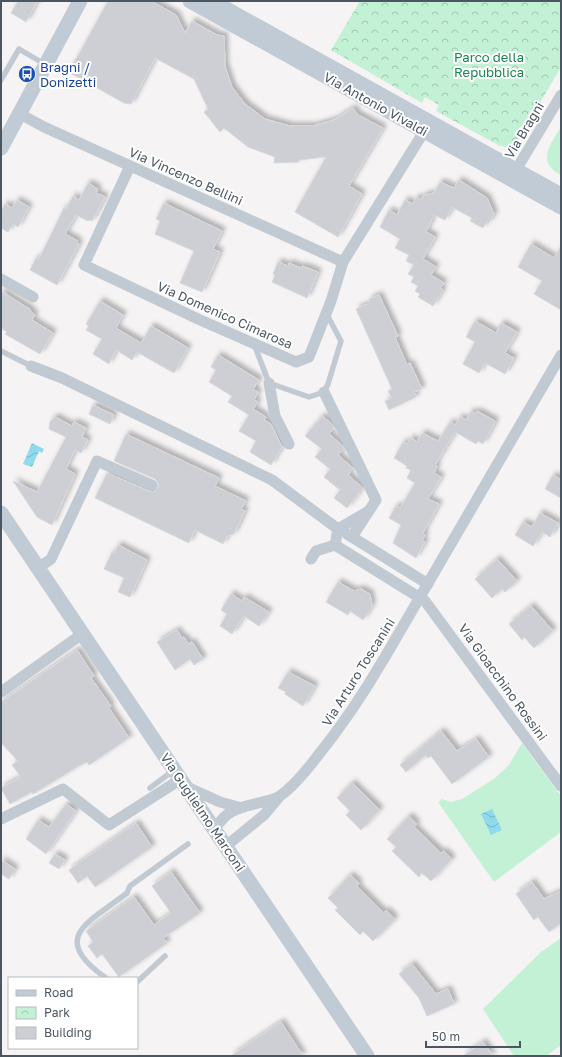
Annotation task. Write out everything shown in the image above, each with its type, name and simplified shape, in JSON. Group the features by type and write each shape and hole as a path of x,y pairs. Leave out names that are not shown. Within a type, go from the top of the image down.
{"street":[{"path":"3,141 20,113 80,1"},
{"name":"Via Antonio Vivaldi","path":"190,1 427,126 514,174 561,195"},
{"name":"Via Antonio Vivaldi","path":"212,1 427,126"},
{"name":"Via Bragni","path":"514,174 561,95"},
{"name":"Via Vincenzo Bellini","path":"20,113 44,127 343,262"},
{"name":"Via Domenico Cimarosa","path":"130,166 84,265 296,362 309,357 343,262 427,126"},
{"name":"Via Antonio Vivaldi","path":"514,174 561,207"},
{"path":"1,279 33,297"},
{"name":"Via Arturo Toscanini","path":"180,778 220,802 238,807 279,797 310,766 357,705 561,355"},
{"path":"31,366 62,378 272,480 338,529 428,584"},
{"path":"269,383 276,416 289,444"},
{"path":"324,392 376,500 352,537"},
{"path":"38,568 51,559 97,460 152,485"},
{"path":"335,545 338,529 369,511"},
{"name":"Via Guglielmo Marconi","path":"1,513 367,1056"},
{"path":"311,559 316,551 335,545 420,598"},
{"name":"Via Gioacchino Rossini","path":"420,598 425,601 561,786"},
{"path":"1,692 82,634"},
{"path":"1,819 63,789 109,825 180,778"},
{"path":"226,846 264,815 279,797"},
{"name":"Via Arturo Toscanini","path":"215,829 220,820 238,807"}],"lane":[{"path":"1,80 19,50 46,65"},
{"path":"254,344 269,383 309,397 324,392 328,384 341,341 326,313"},
{"path":"1,351 31,366"},
{"path":"150,788 180,778"},
{"path":"105,977 92,968 79,953 76,946 76,939 81,929 127,893 130,886 188,844"},
{"path":"138,981 165,956"}],"green space":[{"name":"Parco della Repubblica","path":"360,1 561,1 561,67 518,140 509,147 500,146 436,111 439,105 425,97 422,103 331,50"},
{"path":"561,127 561,175 553,170 547,159 553,140"},
{"path":"522,743 561,796 561,832 494,882 438,802 442,799 451,802 462,799 494,779 509,765"},
{"path":"561,938 561,1045 546,1056 514,1056 483,1009 541,952"}],"water":[{"path":"32,443 44,449 42,453 39,451 32,467 23,464"},
{"path":"492,809 502,830 491,835 481,814"}],"building":[{"path":"18,1 37,1 26,22 11,13"},
{"path":"108,1 151,1 176,15 185,33 192,21 217,35 224,36 225,66 232,87 245,104 265,119 290,126 313,126 334,120 353,108 358,115 383,128 349,186 362,194 338,237 295,212 326,157 299,160 299,162 274,163 275,157 248,147 224,128 220,132 204,112 208,109 194,79 155,58 131,104 124,103 72,74 70,70"},
{"path":"459,180 487,198 494,214 489,223 486,222 483,228 470,221 472,218 452,207 445,220 434,215 426,232 435,237 423,259 436,267 431,275 444,283 440,288 443,290 433,306 418,297 420,294 415,291 418,286 411,282 414,277 408,274 414,265 406,261 409,255 395,248 400,239 380,227 389,210 397,215 405,200 413,204 416,197 421,200 423,196 434,193 440,182 454,188"},
{"path":"88,183 98,189 96,193 105,197 92,221 88,221 76,215 65,234 78,241 77,242 79,244 57,285 30,270 36,258 39,259 64,208 66,209 73,196 79,200"},
{"path":"17,200 29,207 18,227 13,224 8,232 1,228 1,211 5,204 12,208"},
{"path":"164,203 222,231 213,249 220,252 202,292 180,283 194,251 155,234 160,221 156,219"},
{"path":"531,244 554,258 561,246 561,310 534,294 542,281 518,267"},
{"path":"278,262 288,266 289,263 301,268 302,266 318,272 307,298 272,282 275,275 273,274"},
{"path":"1,291 31,310 30,311 35,315 32,320 53,333 40,354 5,334 7,332 1,328"},
{"path":"379,295 398,336 395,337 407,365 410,363 422,389 414,392 416,397 389,410 385,401 392,398 388,391 392,389 356,309 370,303 369,299"},
{"path":"100,301 123,315 116,328 141,343 151,326 188,348 174,373 137,352 132,360 116,350 109,364 93,354 102,339 86,330 89,326 86,324"},
{"path":"475,321 496,333 501,323 517,332 505,353 514,358 505,374 485,363 479,373 463,364 475,342 466,337"},
{"path":"218,355 259,380 253,389 258,392 254,400 258,402 253,409 266,417 264,420 271,424 282,447 271,465 250,452 256,441 239,431 249,415 228,402 232,396 209,382 216,370 211,367"},
{"path":"93,405 114,415 110,424 89,414"},
{"path":"471,411 475,414 477,411 495,421 483,444 478,441 476,444 455,432 435,465 437,466 434,473 441,477 428,499 439,504 423,533 425,535 422,541 425,542 416,558 393,543 401,525 389,518 396,506 400,508 415,483 407,478 411,470 406,468 407,466 394,458 403,442 407,444 411,438 417,442 422,433 438,441 450,422 455,425 460,417 466,420"},
{"path":"322,416 331,423 334,428 329,434 342,445 344,449 338,455 353,468 348,475 363,488 347,508 334,498 340,490 324,477 330,469 315,457 322,449 305,436"},
{"path":"55,417 72,426 74,422 86,428 82,437 88,440 81,453 75,450 66,469 75,474 52,525 37,517 13,481 37,492 66,437 49,429 50,422"},
{"path":"126,434 219,478 215,486 246,501 241,509 245,511 234,534 227,536 223,544 195,530 189,543 95,498 107,473 149,491 153,492 158,488 159,484 155,479 114,461"},
{"path":"553,475 561,480 561,498 545,489"},
{"path":"540,513 558,523 550,537 542,532 533,546 515,535 523,522 532,527"},
{"path":"118,545 147,560 130,597 118,592 124,578 104,569 112,552 114,553"},
{"path":"497,559 517,581 505,592 502,589 492,598 475,579"},
{"path":"338,582 354,591 361,589 370,594 372,606 363,620 350,611 348,615 326,602"},
{"path":"231,594 242,601 244,597 269,612 259,626 244,616 232,634 220,626 227,614 221,610"},
{"path":"531,606 553,631 534,648 524,637 522,640 509,624"},
{"path":"177,630 182,638 184,637 189,644 192,642 203,659 194,665 190,659 175,670 157,642"},
{"path":"77,650 94,676 91,678 111,706 109,708 129,738 89,765 87,762 33,794 32,792 10,804 1,788 21,777 12,765 18,761 1,743 1,702"},
{"path":"288,672 315,686 303,706 285,694 286,692 278,688"},
{"path":"441,731 457,751 476,739 489,757 452,784 431,756 428,758 426,755 406,772 400,765"},
{"path":"352,783 380,810 361,830 346,815 350,811 337,798"},
{"path":"66,804 76,811 46,854 26,839 38,820 49,827"},
{"path":"409,816 417,824 414,827 441,853 444,851 452,859 431,881 422,873 419,877 392,851 396,847 387,839"},
{"path":"136,823 152,847 95,887 87,876 78,883 69,870"},
{"path":"55,854 65,860 59,869 49,863"},
{"path":"1,860 15,869 9,879 1,874"},
{"path":"171,872 200,913 163,938 167,943 119,977 102,954 97,958 88,946 93,942 86,931 134,897 154,925 171,913 152,886"},
{"path":"350,875 359,883 357,886 384,913 386,910 395,919 373,941 363,931 360,935 335,910 338,908 328,898"},
{"path":"532,882 544,899 561,891 561,923 549,932 538,917 534,920 516,894"},
{"path":"412,964 436,994 448,989 454,1004 427,1016 419,998 399,974"},
{"path":"281,1022 303,1056 231,1056 248,1044"},
{"path":"483,1042 493,1056 463,1056"}],"place":[{"name":"Bragni / Donizetti","path":"27,74"}]}
